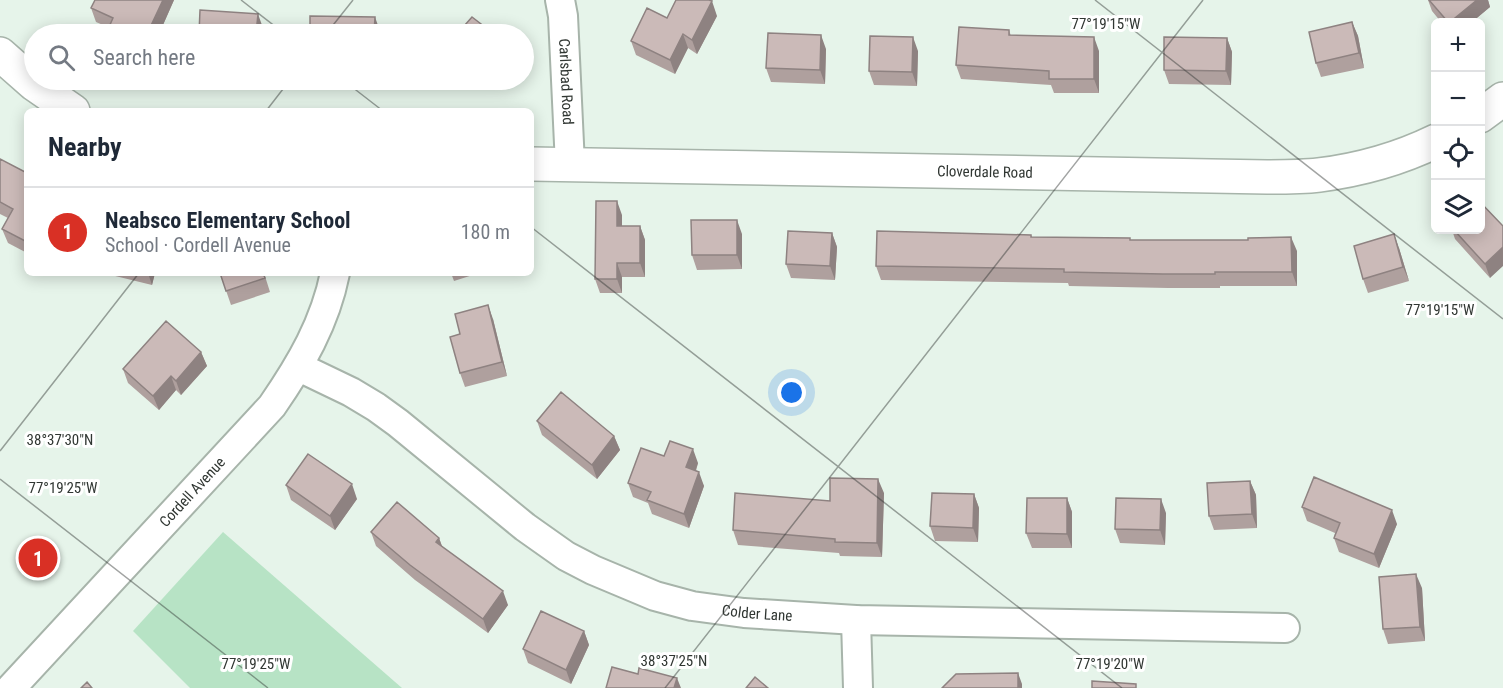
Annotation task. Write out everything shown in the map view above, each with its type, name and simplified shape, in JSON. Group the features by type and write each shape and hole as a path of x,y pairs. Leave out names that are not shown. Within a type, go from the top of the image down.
{"street":[{"name":"Carlsbad Road","path":"560,0 563,16 570,165"},
{"path":"0,54 24,75"},
{"path":"43,90 69,108"},
{"name":"Cloverdale Road","path":"534,164 1267,177 1318,175 1368,166 1431,143"},
{"name":"Cordell Avenue","path":"11,688 272,406 299,367 316,334 332,291 334,276"},
{"name":"Colder Lane","path":"299,367 351,392 398,423 525,527 566,556 655,596 692,606 790,617 856,621 1284,628"},
{"path":"856,621 858,688"}],"green space":[{"path":"223,532 402,688 190,688 133,631"}],"building":[{"path":"95,0 163,0 152,24 110,24 113,18 91,8"},
{"path":"676,0 712,1 692,40 683,34 670,60 631,41 647,8 667,18"},
{"path":"1429,0 1477,0 1455,18 1445,18"},
{"path":"200,10 258,14 257,24 199,24"},
{"path":"310,16 375,17 375,24 310,24"},
{"path":"472,17 481,24 466,24"},
{"path":"1352,22 1359,53 1316,63 1309,32"},
{"path":"959,27 1009,30 1009,35 1094,37 1094,79 1049,79 1049,71 956,65"},
{"path":"768,33 821,35 820,70 766,68"},
{"path":"870,36 913,37 912,72 869,71"},
{"path":"1164,37 1227,38 1226,71 1164,70"},
{"path":"0,159 24,171 24,240 2,229 13,209 0,202"},
{"path":"596,201 617,201 617,226 640,226 640,263 617,263 617,279 595,279"},
{"path":"1485,207 1503,226 1503,247 1485,264 1458,234 1485,234"},
{"path":"691,220 737,220 737,255 692,255"},
{"path":"788,231 832,233 830,266 786,264"},
{"path":"877,231 1130,238 1130,240 1248,240 1248,238 1291,237 1292,272 1163,274 1064,272 1064,269 876,266"},
{"path":"1394,234 1403,267 1363,279 1354,246"},
{"path":"221,276 264,276 265,278 226,291"},
{"path":"488,305 502,362 460,373 450,337 460,334 455,314"},
{"path":"166,321 201,352 176,381 171,376 153,396 123,369"},
{"path":"561,392 614,436 592,465 537,421"},
{"path":"670,441 693,449 686,467 699,472 684,514 647,500 651,492 628,483 641,448 664,456"},
{"path":"308,454 352,484 330,516 286,485"},
{"path":"1314,477 1392,510 1374,554 1334,538 1340,523 1302,507"},
{"path":"830,478 878,479 877,543 835,542 835,539 733,530 735,493 830,501"},
{"path":"1250,481 1252,514 1209,516 1207,483"},
{"path":"932,493 974,494 973,528 930,526"},
{"path":"1027,498 1067,498 1067,534 1026,533"},
{"path":"1116,498 1161,499 1160,530 1115,529"},
{"path":"397,502 439,538 436,542 503,591 483,619 410,565 371,532"},
{"path":"1416,574 1420,627 1383,629 1379,577"},
{"path":"541,611 584,631 566,670 523,649"},
{"path":"612,667 638,674 639,668 677,678 674,688 606,688"},
{"path":"1018,673 1018,688 942,688 956,674"},
{"path":"755,677 768,688 746,688"},
{"path":"1092,681 1136,684 1136,688 1092,688"},
{"path":"87,682 92,688 81,688"}],"place":[{"name":"Neabsco Elementary School","path":"38,558"}]}
